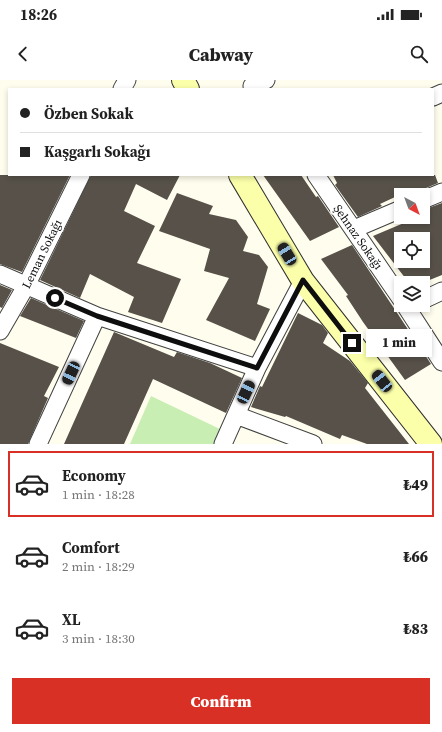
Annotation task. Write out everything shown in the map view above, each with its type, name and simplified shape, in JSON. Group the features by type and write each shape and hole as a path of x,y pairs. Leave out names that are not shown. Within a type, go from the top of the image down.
{"street":[{"name":"Leman Sokağı","path":"0,331 26,286 80,176"},
{"path":"241,176 303,280 431,444"},
{"name":"Şehnaz Sokağı","path":"317,176 394,286"},
{"path":"430,197 442,192"},
{"path":"354,230 394,212"},
{"path":"0,274 97,316 257,368"},
{"path":"223,444 257,368 303,280"},
{"path":"430,297 442,291"},
{"name":"Şehnaz Sokağı","path":"412,312 442,362"},
{"path":"38,444 97,316"},
{"path":"236,415 313,444"}],"green space":[{"path":"151,396 222,430 216,444 130,444"}],"building":[{"path":"0,175 70,176 22,272 0,264"},
{"path":"435,175 438,183 426,188 394,188 394,198 380,204 382,206 358,217 335,185 337,183 334,176"},
{"path":"91,176 179,176 167,200 136,184 124,211 155,226 137,263 181,279 162,323 128,312 134,297 90,274 80,298 40,280"},
{"path":"264,176 302,176 316,197 318,196 339,227 310,241"},
{"path":"177,193 213,206 209,214 236,220 248,237 243,251 259,255 268,267 257,304 270,309 255,341 206,320 229,278 204,271 210,249 159,231"},
{"path":"442,203 442,275 430,280 430,276 404,276 398,268 430,268 430,232 394,232 394,263 373,236 401,224 430,224 430,207"},
{"path":"352,245 394,308 394,312 396,312 431,364 405,380 363,322 346,296 348,295 321,259"},
{"path":"0,285 12,290 2,308 0,307"},
{"path":"31,298 84,321 76,338 20,316"},
{"path":"298,313 322,325 328,333 323,343 350,361 368,383 365,388 409,444 367,444 342,435 340,439 286,416 285,417 251,407 260,386 262,387"},
{"path":"114,332 174,357 177,352 210,363 242,378 226,413 153,379 124,444 64,444"},
{"path":"0,343 59,367 44,396 48,398 28,444 0,444"}],"route":[{"path":"55,298 97,316 257,368 303,280 352,343"}]}
